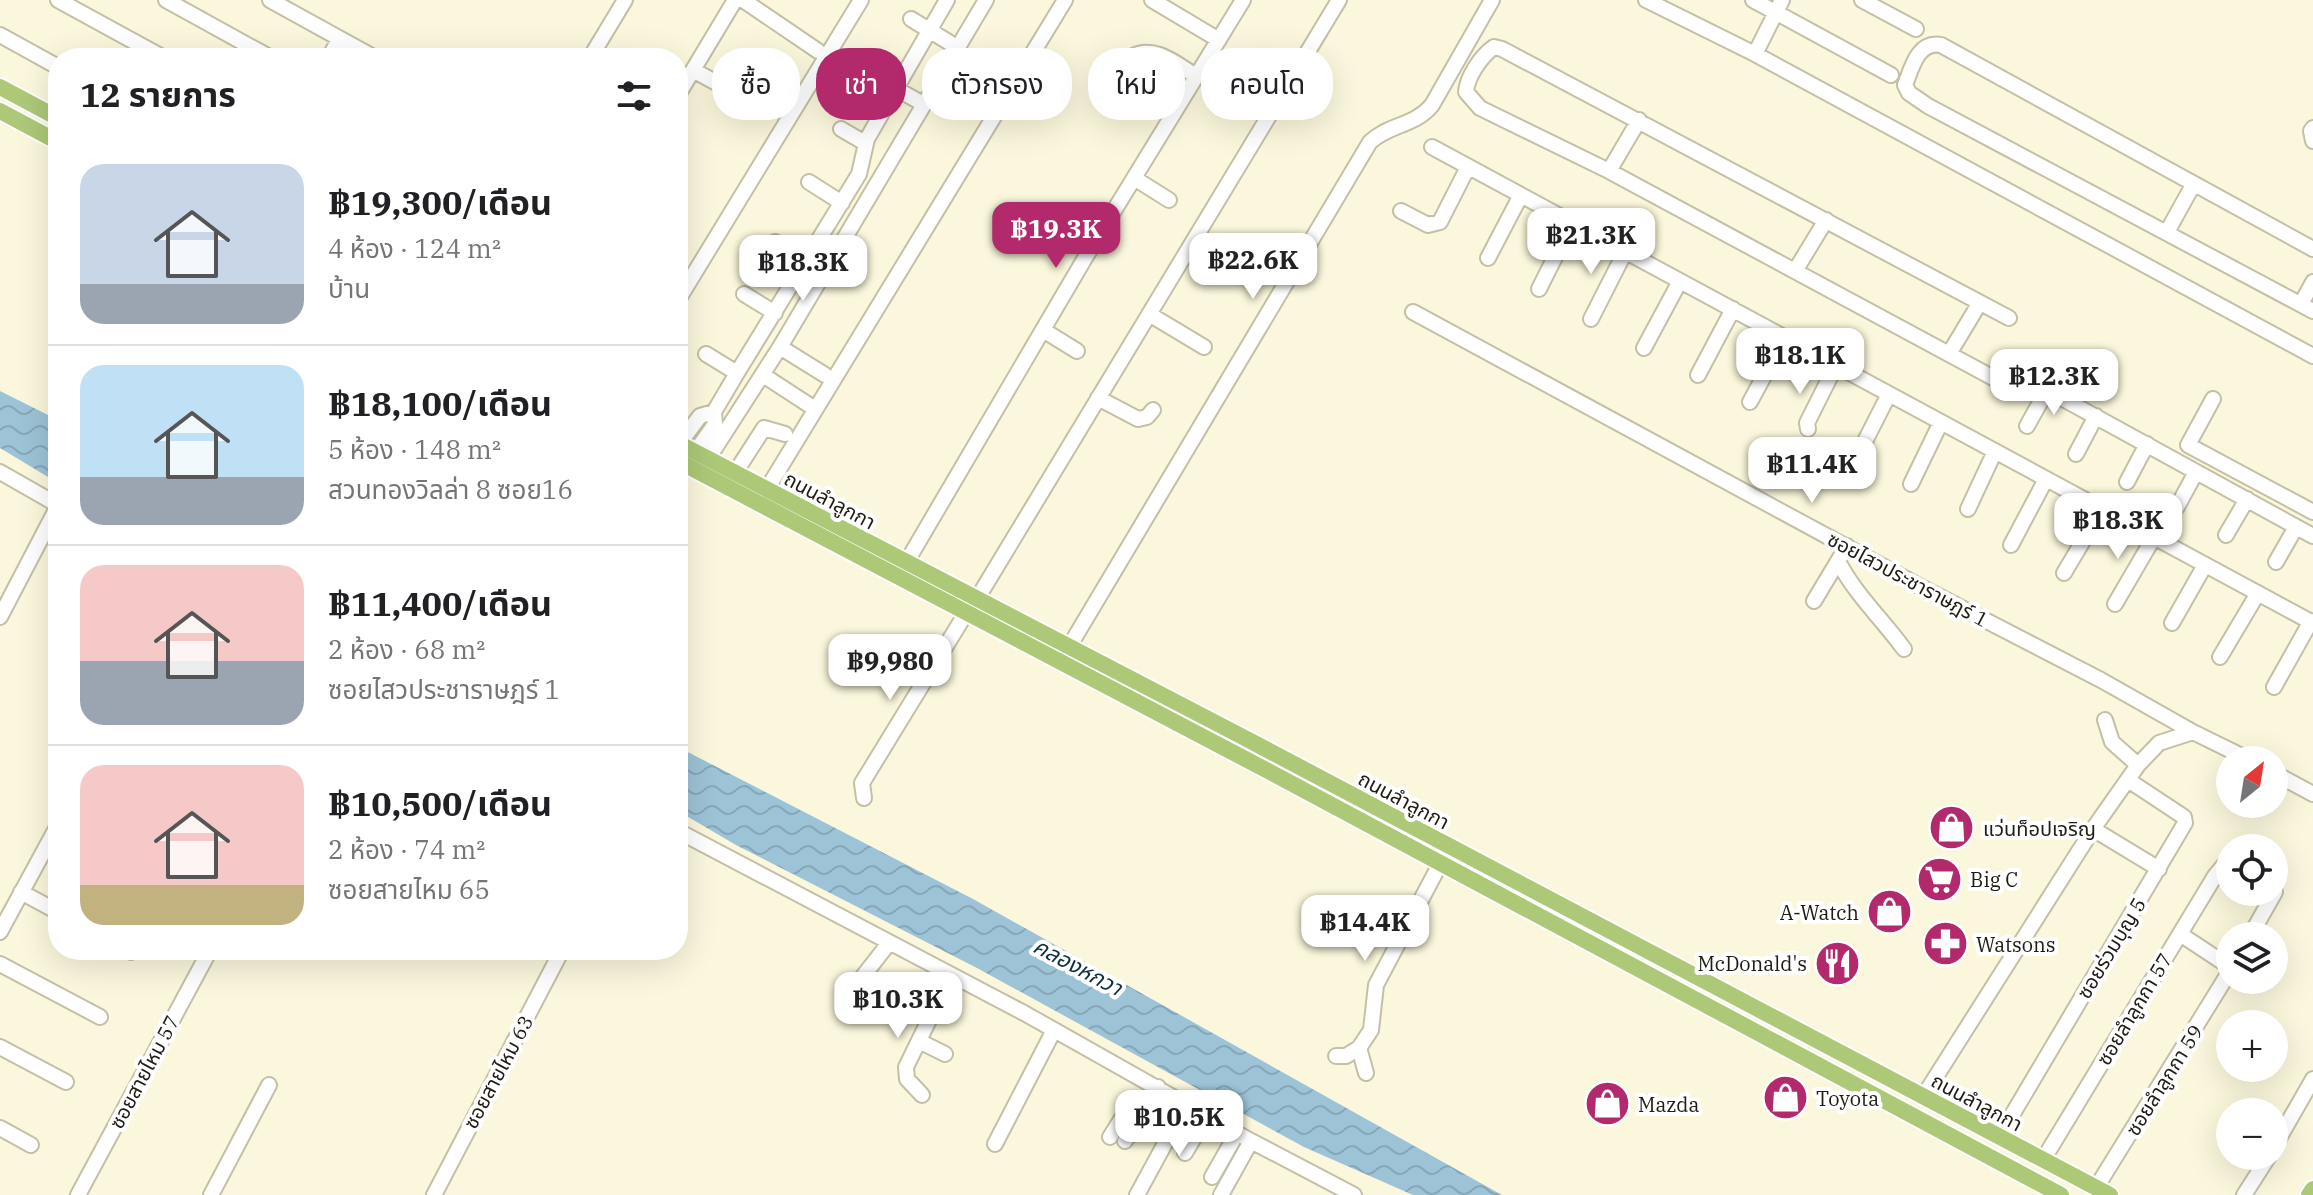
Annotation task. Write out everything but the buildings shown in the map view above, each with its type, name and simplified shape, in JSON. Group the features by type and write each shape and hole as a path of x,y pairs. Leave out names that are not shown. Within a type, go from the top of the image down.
{"main road":[{"path":"0,87 48,113"},
{"path":"0,111 48,137"},
{"name":"ถนนลำลูกกา","path":"688,448 906,563 971,606 1069,647 2103,1192"},
{"name":"ถนนลำลูกกา","path":"688,466 971,606 1440,864 2061,1195"},
{"path":"2309,1195 2313,1189"}],"street":[{"path":"58,0 146,48"},
{"path":"166,0 253,48"},
{"path":"270,0 356,48"},
{"path":"596,48 625,0"},
{"path":"688,78 735,0"},
{"path":"743,0 816,50"},
{"path":"688,284 861,0"},
{"path":"906,69 947,0"},
{"path":"702,455 763,375 986,0"},
{"path":"767,489 1065,0"},
{"path":"1152,0 1219,40"},
{"path":"906,563 1243,0"},
{"path":"864,798 862,783 1339,0"},
{"path":"1069,647 1370,142 1381,131 1423,116 1492,0"},
{"path":"1646,0 1755,54 2313,356"},
{"path":"1753,0 1779,6 1891,75"},
{"path":"1862,0 1916,29"},
{"path":"1755,54 1779,6"},
{"path":"911,19 950,43"},
{"path":"0,35 48,61"},
{"path":"334,48 339,39"},
{"path":"2313,249 1941,45 1931,43 1923,47 1913,65 1905,85 1909,93 1928,106 2307,307 2313,282"},
{"path":"2009,318 1502,49 1494,47 1486,52 1467,84 1466,92 1480,108 1609,171 1999,381 2025,378 2313,536"},
{"path":"1185,69 1196,76"},
{"path":"693,70 712,80"},
{"path":"906,94 918,101"},
{"path":"702,455 715,424 714,412 859,174 865,143 878,120"},
{"path":"1609,171 1639,120"},
{"path":"2313,128 2313,141"},
{"path":"841,129 865,143"},
{"path":"1432,147 2312,622 2274,687"},
{"path":"1401,211 1428,225 1440,222 1468,167"},
{"path":"1134,178 1169,200"},
{"path":"809,182 842,203"},
{"path":"2167,232 2193,185"},
{"path":"1488,258 1521,195"},
{"path":"1795,271 1826,220"},
{"path":"1539,289 1572,223"},
{"path":"775,242 806,261"},
{"path":"1591,319 1625,252"},
{"path":"1644,348 1680,281"},
{"path":"744,294 775,313"},
{"path":"1949,354 1979,304"},
{"path":"1698,375 1733,309"},
{"name":"ซอยไสวประชาราษฎร์ 1","path":"1413,312 2222,746"},
{"path":"1149,314 1204,347"},
{"path":"1043,330 1077,351"},
{"path":"1750,402 1785,337"},
{"path":"780,347 825,375"},
{"path":"706,354 737,373"},
{"path":"1808,429 1807,423 1836,365"},
{"path":"763,375 809,405"},
{"path":"2027,426 2047,390"},
{"path":"1858,455 1889,394"},
{"path":"1098,398 1138,419 1147,417 1153,410"},
{"path":"2213,399 2188,445 2313,512"},
{"path":"688,431 700,416 714,412"},
{"path":"2076,454 2096,416"},
{"path":"1911,484 1941,422"},
{"path":"735,473 764,428 785,434"},
{"path":"2127,482 2147,444"},
{"path":"1968,509 1995,451"},
{"path":"0,472 48,500"},
{"path":"2177,507 2196,472"},
{"path":"2011,545 2046,479"},
{"path":"2226,535 2247,499"},
{"path":"2064,573 2102,509"},
{"path":"0,617 48,525"},
{"path":"2276,562 2296,527"},
{"path":"2115,604 2154,537"},
{"path":"1814,601 1847,546"},
{"path":"1838,561 1851,586 1904,649"},
{"path":"2172,623 2205,565"},
{"path":"2220,657 2258,593"},
{"path":"2105,720 2112,742 2138,765"},
{"path":"1923,1097 2093,829 2138,765 2159,743 2193,732"},
{"name":"ซอยร่วมบุญ 5","path":"1999,1137 2185,820 2128,780"},
{"path":"2288,781 2313,794"},
{"path":"2093,829 2159,869"},
{"path":"688,836 1054,1030 1354,1195"},
{"path":"0,932 48,846"},
{"path":"1336,1056 1346,1056 1359,1048 1371,1030 1376,985 1440,864"},
{"name":"ซอยลำลูกกา 57","path":"2043,1160 2216,875"},
{"path":"21,892 48,907"},
{"path":"2180,934 2216,959"},
{"path":"843,990 857,984 889,943"},
{"name":"ซอยสายไหม 57","path":"78,1195 205,960"},
{"name":"ซอยสายไหม 63","path":"434,1195 557,960"},
{"path":"0,964 100,1017"},
{"path":"922,1095 911,1085 905,1071 951,975"},
{"name":"ซอยลำลูกกา 59","path":"2103,1192 2216,994"},
{"path":"995,1144 1054,1030"},
{"path":"919,1041 945,1054"},
{"path":"0,1047 66,1082"},
{"path":"1359,1048 1366,1073"},
{"path":"2288,1123 2313,1079"},
{"path":"211,1195 269,1085"},
{"path":"1118,1139 1129,1107 1141,1112 1158,1087"},
{"path":"1137,1195 1187,1103"},
{"path":"1185,1153 1207,1116"},
{"path":"0,1128 31,1145"},
{"path":"1212,1177 1237,1133"},
{"path":"1221,1195 1251,1141"},
{"path":"2244,1195 2260,1170"}],"water":[{"path":"0,391 48,415 48,477 0,448"},
{"name":"คลองหกวา","path":"688,752 973,899 1502,1195 1413,1195 1304,1147 977,968 736,845 688,817"}],"place":[{"name":"แว่นท็อปเจริญ","path":"1952,828"},
{"name":"Big C","path":"1939,879"},
{"name":"A-Watch","path":"1890,912"},
{"name":"Watsons","path":"1945,944"},
{"name":"McDonald's","path":"1838,963"},
{"name":"Toyota","path":"1785,1098"},
{"name":"Mazda","path":"1607,1104"}]}
